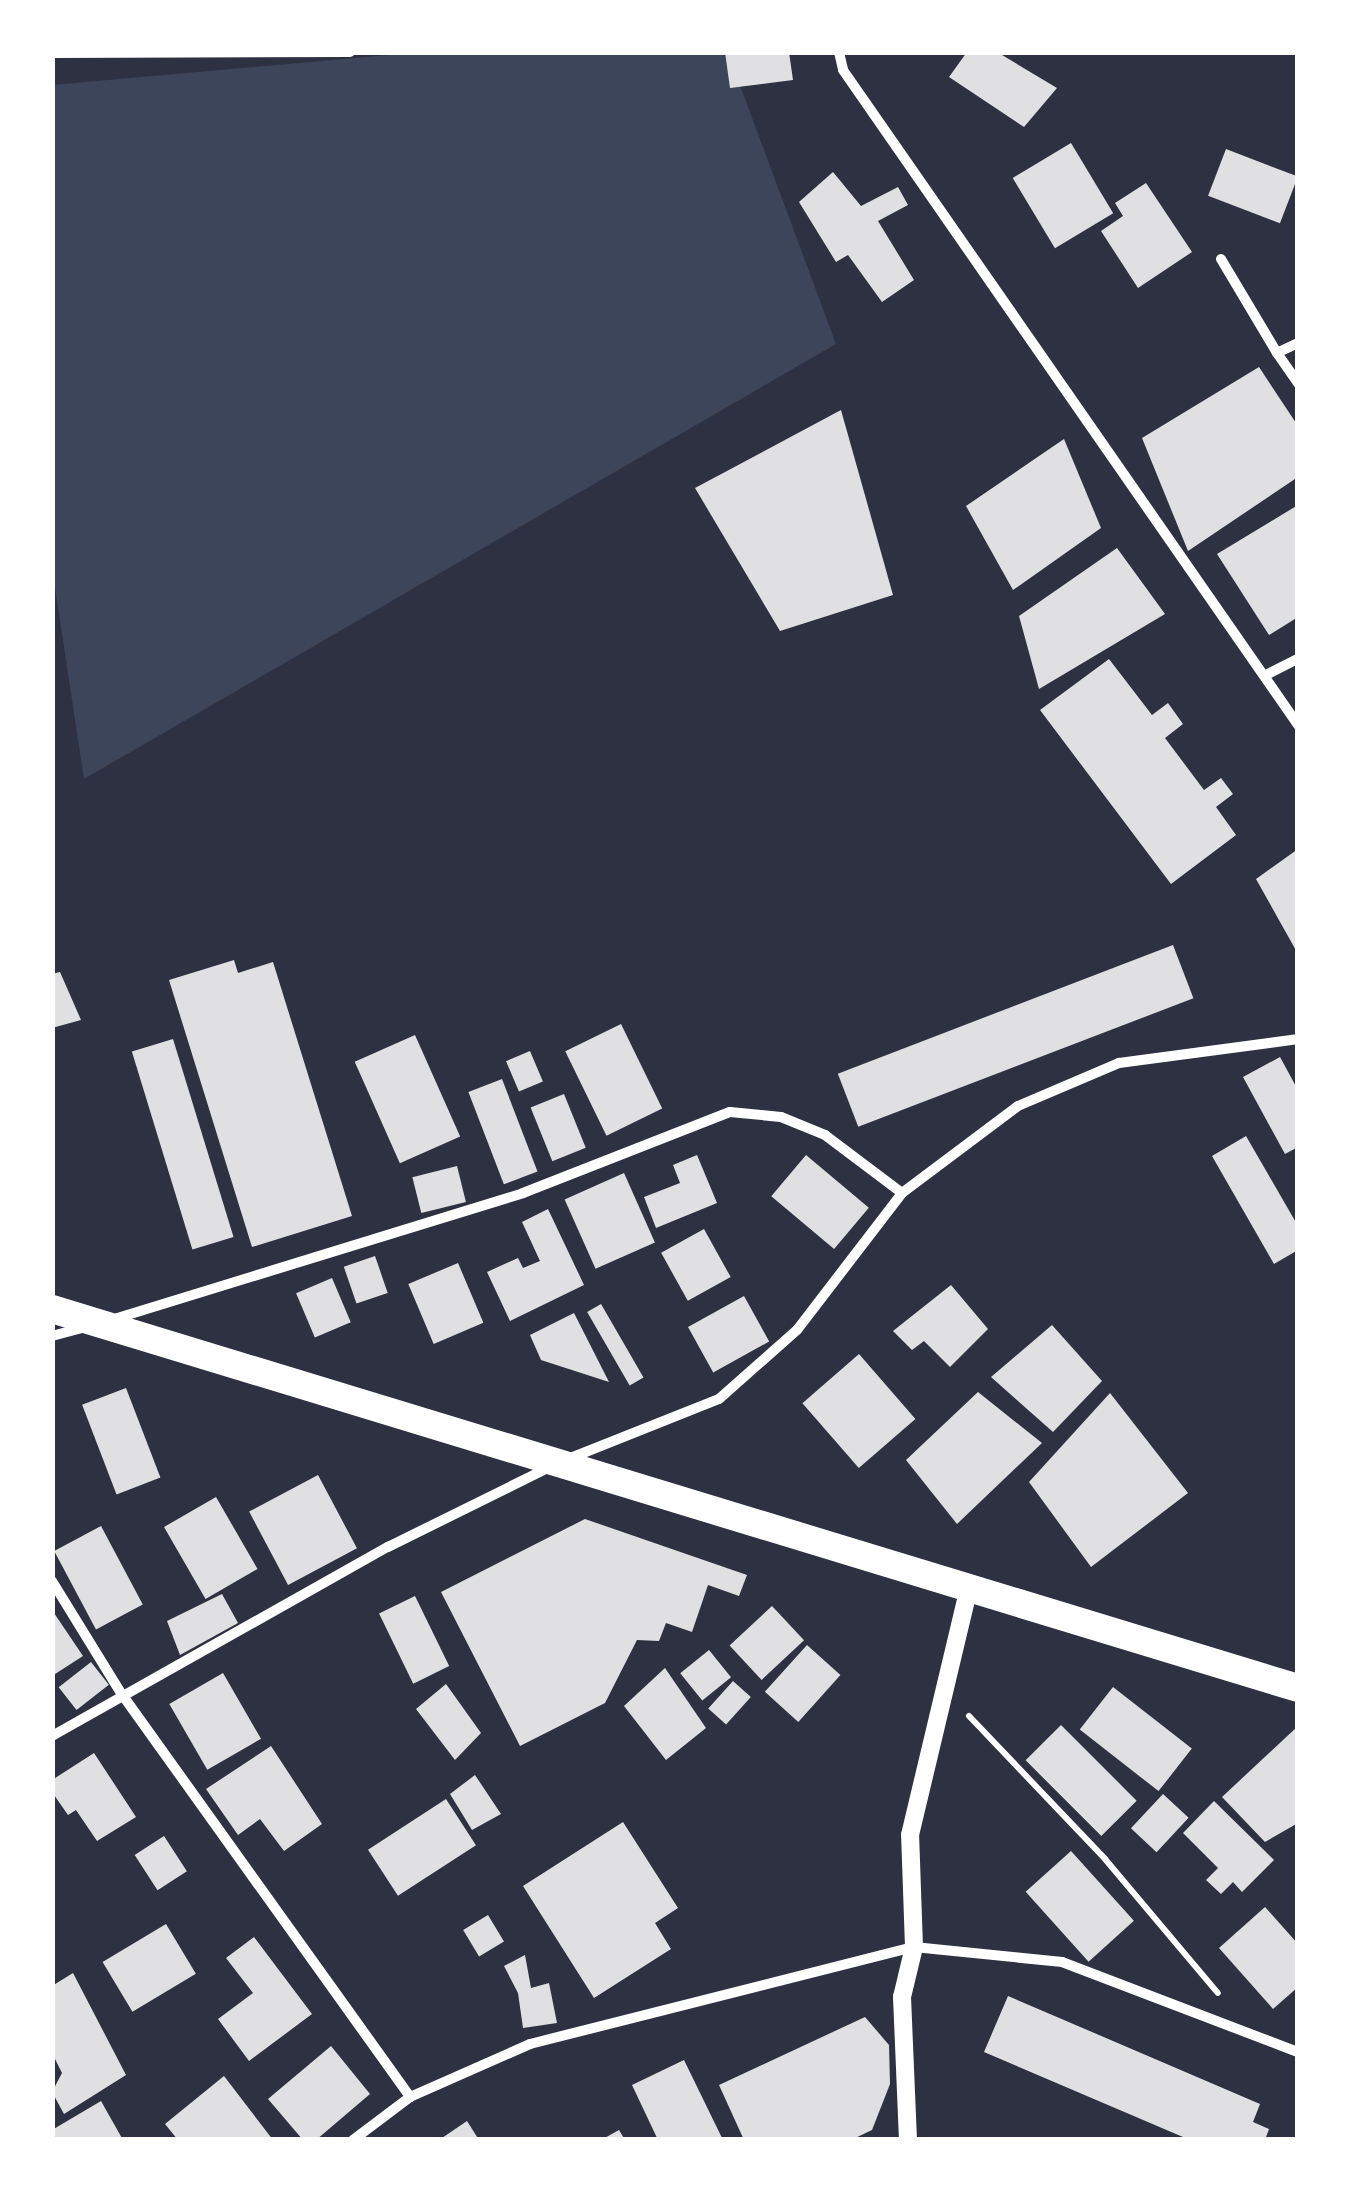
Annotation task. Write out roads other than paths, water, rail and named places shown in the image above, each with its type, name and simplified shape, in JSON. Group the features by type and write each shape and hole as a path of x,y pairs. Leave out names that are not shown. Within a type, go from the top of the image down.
{"highway":[{"path":"52,1309 104,1322 552,1466 1298,1688"}],"street":[{"path":"52,53 350,52"},
{"path":"839,52 844,70 1298,726"},
{"path":"1221,259 1298,383"},
{"path":"1277,353 1298,343"},
{"path":"1266,676 1298,659"},
{"path":"52,1736 121,1693 552,1466 719,1398 798,1330 902,1193 1018,1106 1119,1062 1298,1040"},
{"path":"52,1336 523,1193 730,1112 781,1117 826,1135 902,1193"},
{"path":"52,1580 121,1693 410,2097"},
{"path":"908,2140 902,1997 914,1947 910,1835 947,1693 968,1592"},
{"path":"353,2140 410,2097 530,2044 914,1947 1062,1962 1298,2052"}]}
